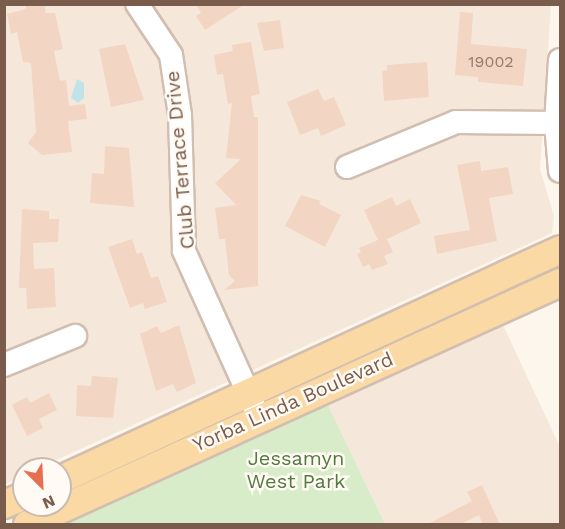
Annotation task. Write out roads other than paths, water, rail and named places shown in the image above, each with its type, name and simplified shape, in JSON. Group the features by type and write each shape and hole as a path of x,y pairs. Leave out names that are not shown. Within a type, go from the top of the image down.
{"main road":[{"name":"Yorba Linda Boulevard","path":"72,473 561,249"},
{"name":"Yorba Linda Boulevard","path":"27,525 561,282"}],"street":[{"name":"Club Terrace Drive","path":"137,4 171,55 180,115 184,251 260,418"},
{"path":"561,60 556,123 561,171"},
{"path":"347,167 456,122 556,123"},
{"path":"5,363 75,336"}],"water":[{"path":"77,79 84,83 84,98 78,103 71,98"}],"park label":[{"name":"Jessamyn West Park","path":"296,470"}]}
